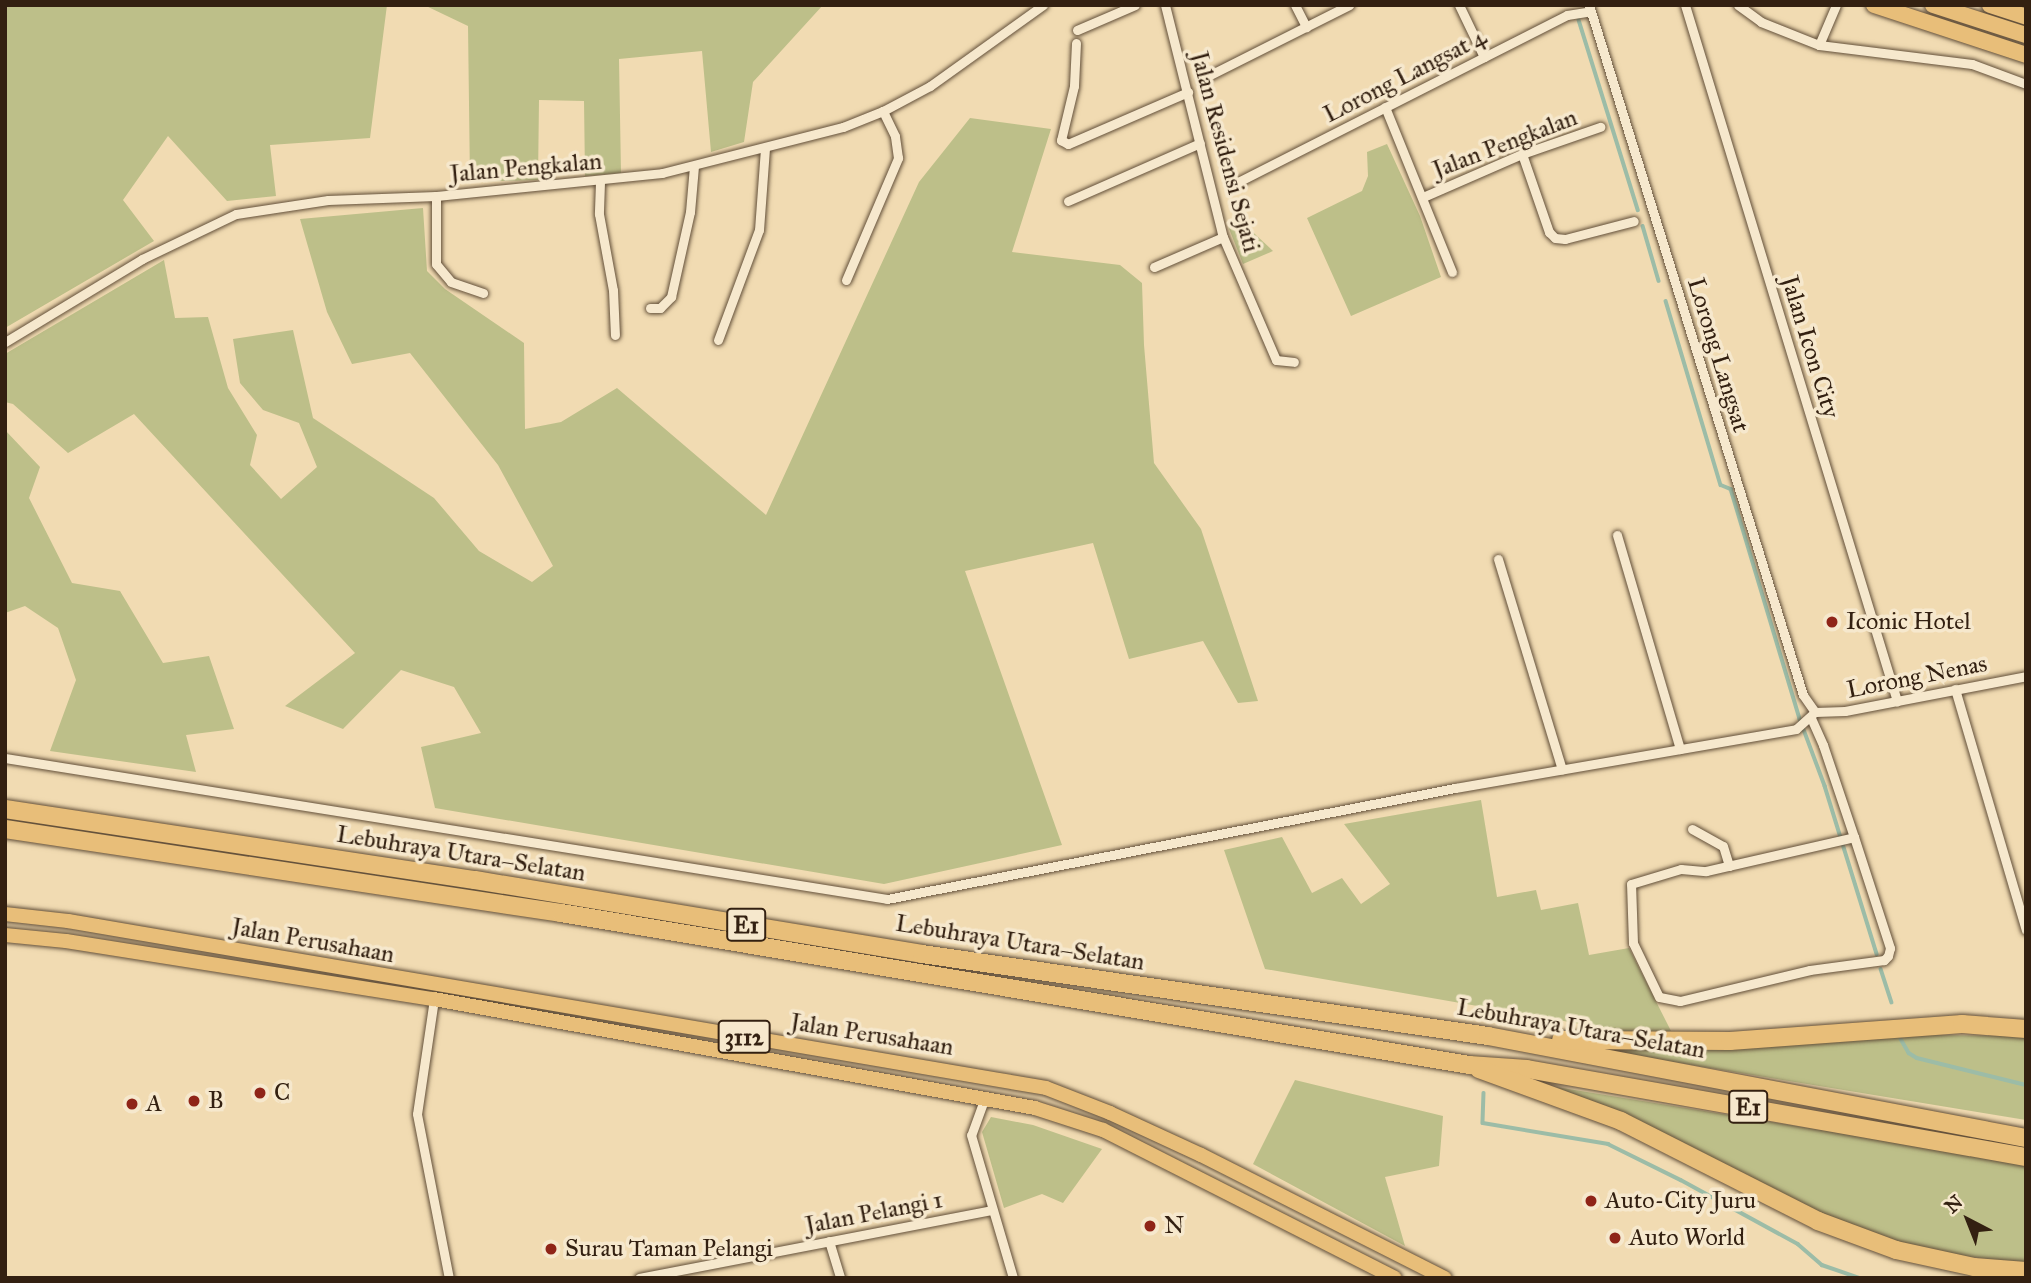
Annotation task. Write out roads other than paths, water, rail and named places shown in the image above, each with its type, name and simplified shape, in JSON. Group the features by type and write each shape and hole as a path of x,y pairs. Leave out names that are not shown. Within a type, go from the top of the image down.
{"highway":[{"path":"1874,5 2026,55"},
{"path":"1933,5 2026,35"},
{"path":"1990,5 2026,17"},
{"name":"Lebuhraya Utara–Selatan","path":"5,809 475,880 922,954 1488,1036 2026,1138"},
{"name":"Lebuhraya Utara–Selatan","path":"5,829 561,913 1469,1065 1527,1069 2026,1157"},
{"path":"1488,1036 1609,1042 1730,1041 1962,1024 2026,1029"},
{"path":"1469,1065 1499,1079 1544,1091 1621,1121 1818,1221 1883,1245 1974,1267 2024,1272"}],"main road":[{"name":"Jalan Perusahaan","path":"5,914 68,921 1046,1088 1110,1113 1201,1155 1445,1278"},
{"name":"Jalan Perusahaan","path":"5,935 66,941 434,999 1035,1108 1103,1130 1376,1273 1395,1278"}],"street":[{"name":"Jalan Pengkalan","path":"5,342 142,259 236,214 328,200 436,196 600,182 694,166 843,127 883,111 948,74 1043,5"},
{"path":"1077,30 1135,5"},
{"path":"1295,5 1306,27"},
{"path":"1202,79 1349,5"},
{"path":"1459,5 1484,57"},
{"name":"Jalan Icon City","path":"1685,5 1897,701"},
{"path":"1738,5 1768,25 1819,45 1972,64 2026,84"},
{"path":"1819,45 1836,5"},
{"name":"Lorong Langsat 4","path":"1238,182 1567,15 1590,8"},
{"name":"Lorong Langsat","path":"1590,8 1847,839 1890,948 1884,960 1810,971 1680,1001 1659,997 1633,943 1631,884 1681,869 1706,871 1729,866"},
{"name":"Jalan Residensi Sejati","path":"1167,9 1223,237 1276,360 1294,362"},
{"path":"1076,43 1074,86 1061,139 1068,144 1188,92"},
{"path":"1385,107 1452,272"},
{"path":"846,280 898,159 894,136 883,111"},
{"name":"Jalan Pengkalan","path":"1423,197 1522,155 1600,127"},
{"path":"1068,201 1200,143"},
{"path":"718,340 759,230 765,148"},
{"path":"1522,155 1549,232 1555,238 1565,239 1634,221"},
{"path":"649,308 660,308 671,297 690,212 694,166"},
{"path":"600,182 599,214 613,290 615,335"},
{"path":"436,196 436,264 451,282 482,293"},
{"path":"1154,267 1223,237"},
{"path":"1617,535 1680,749"},
{"path":"1498,559 1562,770"},
{"name":"Lorong Nenas","path":"1811,717 2026,676"},
{"path":"1955,689 2026,930"},
{"path":"5,758 887,899 1562,770 1796,729 1811,717"},
{"path":"1692,829 1723,846 1729,866 1847,839"},
{"path":"434,999 416,1114 449,1278"},
{"path":"984,1100 971,1135 1013,1278"},
{"name":"Jalan Pelangi 1","path":"639,1278 689,1273 829,1241 993,1210"},
{"path":"829,1241 841,1278"}],"waterway":[{"path":"1579,20 1638,210"},
{"path":"1643,226 1659,281"},
{"path":"1666,301 1721,485 1731,489 1800,719 1825,786 1877,954"},
{"path":"1881,969 1892,1002"},
{"path":"1901,1039 1909,1053 1917,1058 2026,1085"},
{"path":"1484,1093 1483,1123 1608,1144 1681,1180 1798,1244 1822,1265 1859,1278"}],"place":[{"name":"Iconic Hotel","path":"1832,622"},
{"name":"C","path":"260,1093"},
{"name":"B","path":"194,1101"},
{"name":"A","path":"132,1104"},
{"name":"Auto-City Juru","path":"1591,1201"},
{"name":"N","path":"1150,1226"},
{"name":"Auto World","path":"1615,1238"},
{"name":"Surau Taman Pelangi","path":"551,1249"}]}
